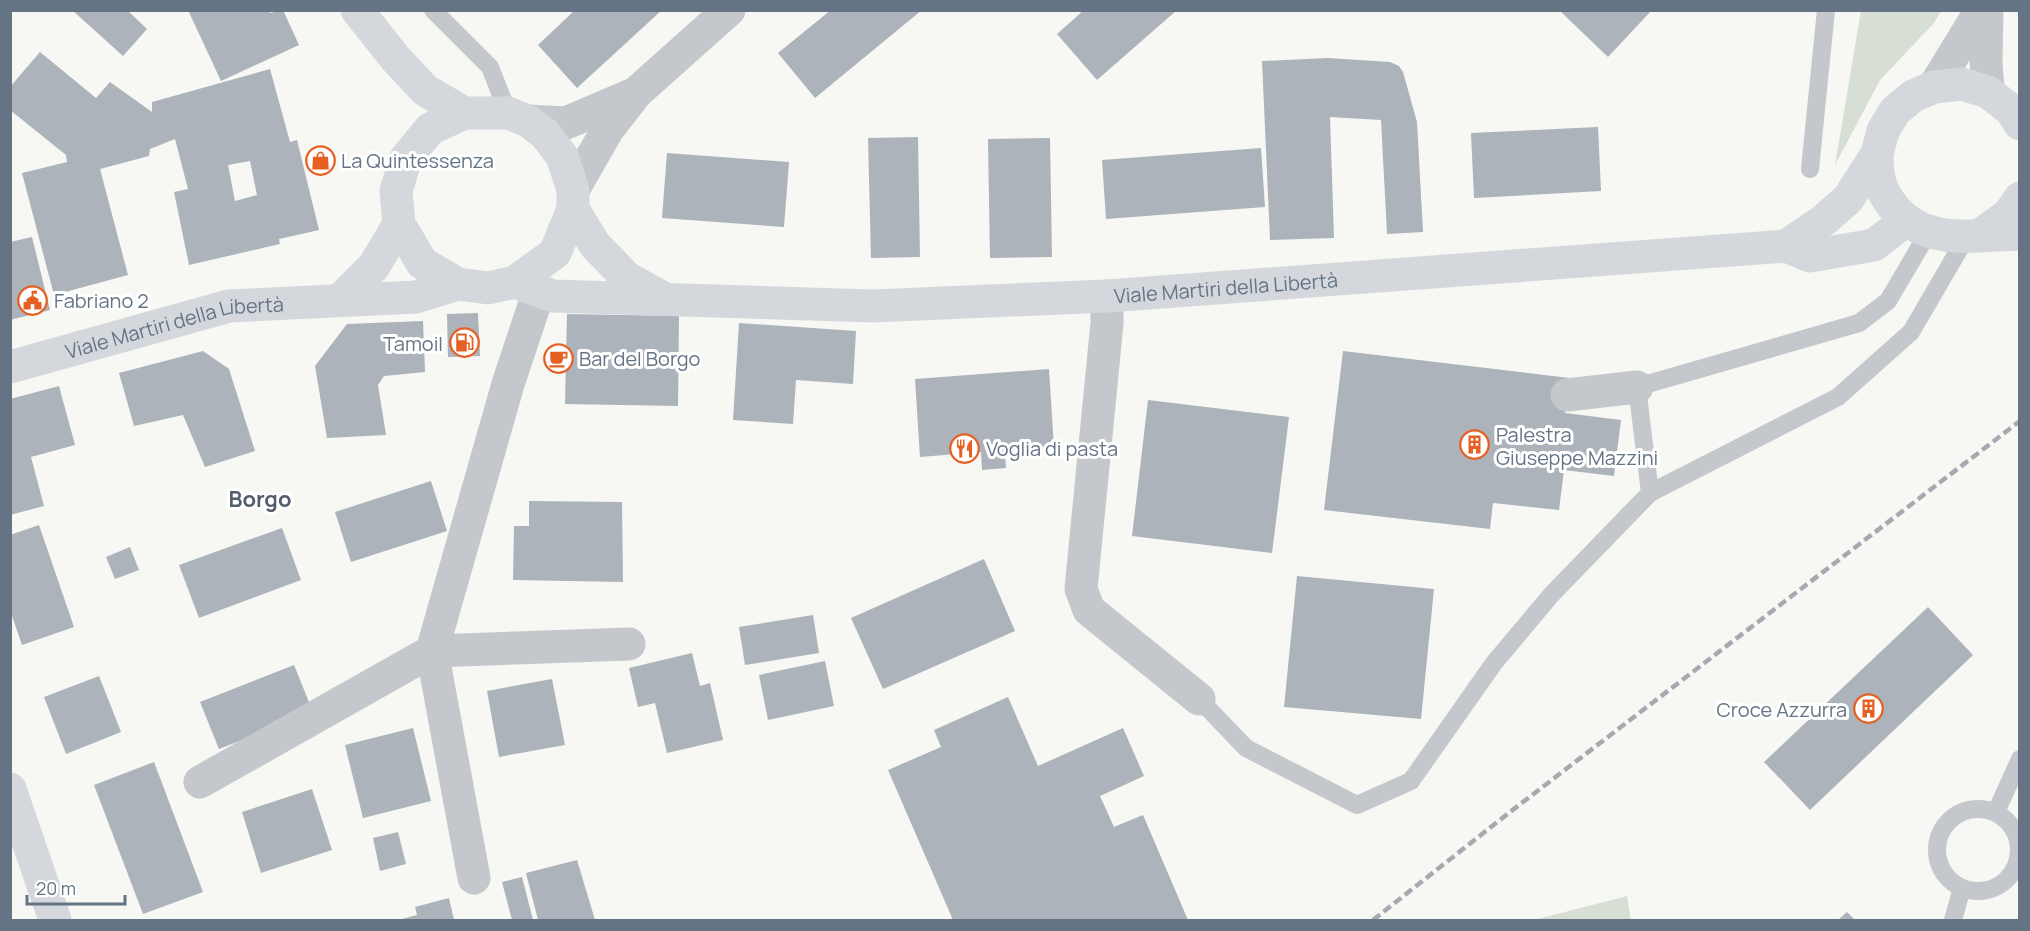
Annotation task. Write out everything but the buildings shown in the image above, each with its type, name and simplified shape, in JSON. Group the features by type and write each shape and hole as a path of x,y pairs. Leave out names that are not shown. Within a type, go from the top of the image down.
{"main road":[{"name":"Viale Martiri della Libertà","path":"357,10 396,59 425,90 464,112 518,117 545,134 562,156 573,199 595,245 627,278 666,299"},
{"path":"1786,246 1824,220 1848,199 1877,154 1883,131 1895,111 1913,96 1935,87 1962,84 1988,92 2011,110 2019,124"},
{"name":"Viale Martiri della Libertà","path":"464,112 430,129 406,158 396,191 399,224 422,262 458,284 488,288 527,287 553,296 873,306 1107,296 1786,246 1810,256 1874,245 1917,227"},
{"path":"1877,154 1879,179 1889,202 1917,227 1974,236 2019,234"},
{"path":"1974,236 2009,214 2019,198"},
{"name":"Viale Martiri della Libertà","path":"527,287 555,253 573,199"},
{"path":"340,300 374,266 399,224"},
{"name":"Viale Martiri della Libertà","path":"10,367 229,306 416,297 458,284"},
{"path":"10,789 55,921"}],"street":[{"path":"573,199 608,129 636,93 729,10"},
{"path":"1935,87 1981,10"},
{"path":"1987,10 1988,92"},
{"path":"518,117 567,123 636,93"},
{"path":"474,878 432,651 508,384 527,287"},
{"path":"1107,296 1107,323 1081,589 1089,610 1199,699"},
{"path":"1567,395 1637,387"},
{"path":"200,782 432,651 629,644"}],"lane":[{"path":"433,10 490,67 518,117"},
{"path":"1810,169 1826,10"},
{"path":"1650,493 1637,387 1859,323 1888,301 1917,227"},
{"path":"1199,699 1246,748 1357,805 1411,781 1494,663 1552,594 1650,493 1838,397 1911,332 1974,236"},
{"path":"1996,812 2019,759"},
{"path":"1970,808 1983,808 1996,812 2007,820 2015,832 2019,846 2018,860 2012,873 1990,890 1976,891 1962,888 1951,882 1942,871 1937,859 1936,846 1939,833 1957,813 1970,808"},
{"path":"1953,921 1962,888"}],"shaded area":[{"path":"1861,11 1941,11 1934,23 1880,80 1835,165"},
{"path":"1627,896 1631,920 1538,919"}],"railway":[{"path":"1373,920 1510,812 2020,421"}],"place":[{"name":"La Quintessenza","path":"320,160"},
{"name":"Fabriano 2","path":"33,300"},
{"name":"Tamoil","path":"464,343"},
{"name":"Bar del Borgo","path":"558,358"},
{"name":"Palestra Giuseppe Mazzini","path":"1475,445"},
{"name":"Voglia di pasta","path":"965,448"},
{"name":"Croce Azzurra","path":"1868,709"}],"district":[{"name":"Borgo","path":"260,499"}]}
